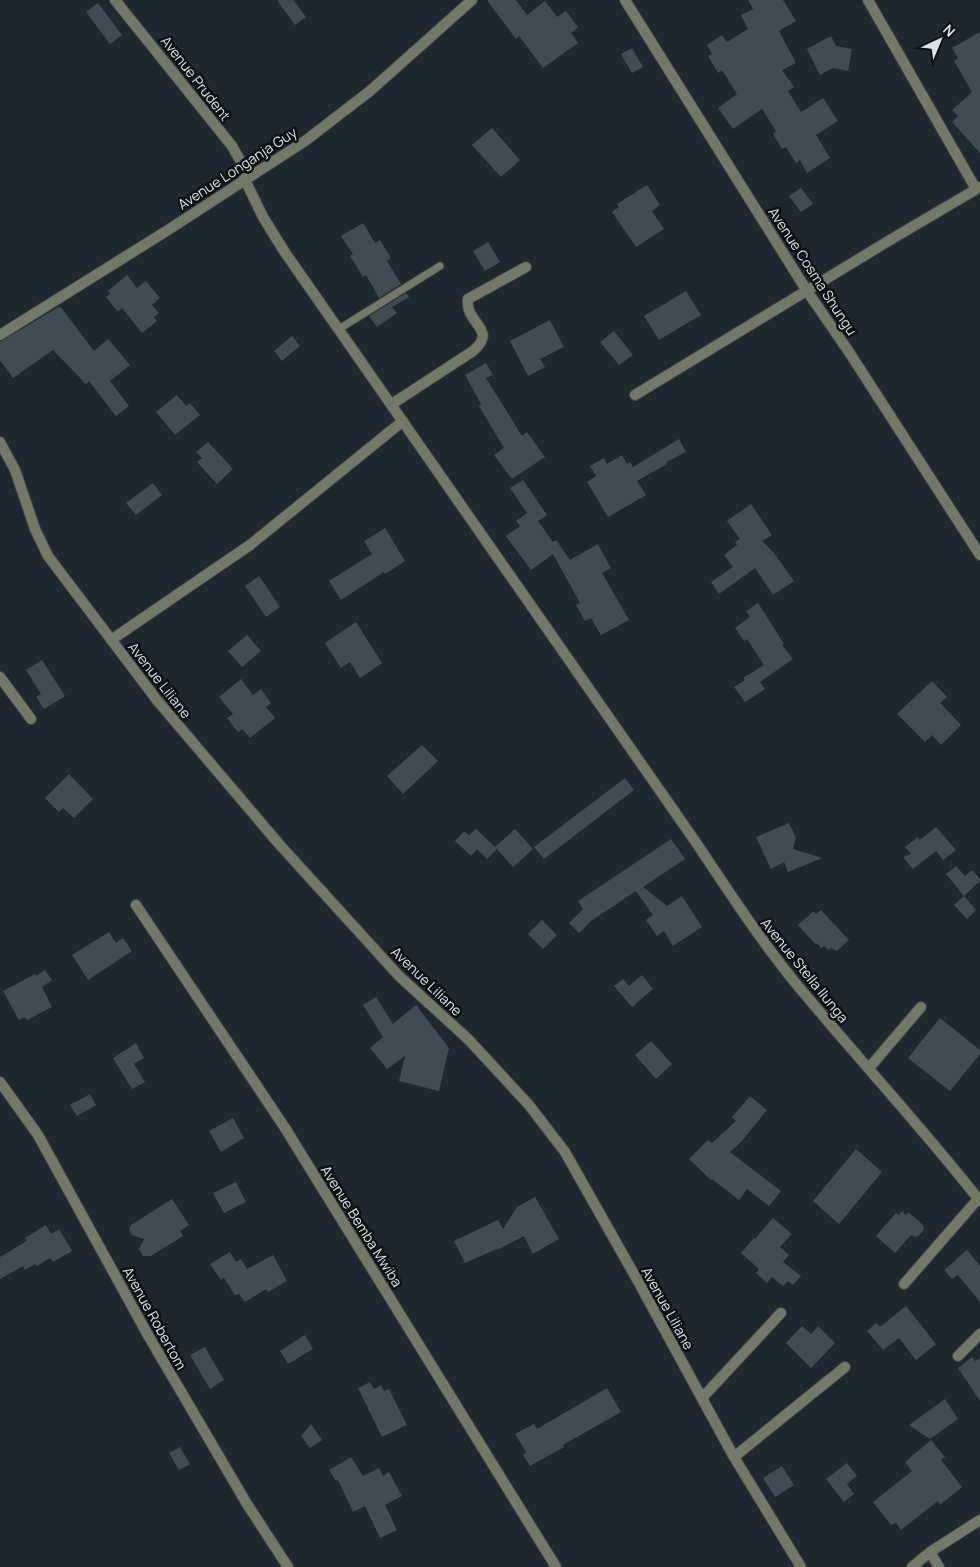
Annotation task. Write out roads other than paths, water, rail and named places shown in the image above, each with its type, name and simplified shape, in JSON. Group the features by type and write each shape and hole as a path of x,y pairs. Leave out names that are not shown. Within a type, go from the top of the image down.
{"street":[{"name":"Avenue Prudent","path":"115,0 232,146 241,162 245,180 263,218 403,421"},
{"name":"Avenue Longanja Guy","path":"0,335 168,230 305,141 370,91 472,0"},
{"name":"Avenue Cosma Shungu","path":"625,0 807,290 980,555"},
{"path":"635,395 978,188 868,0"},
{"path":"392,404 481,344 482,331 468,310 468,299 526,267"},
{"path":"111,640 250,545 403,421"},
{"name":"Avenue Stella Ilunga","path":"403,421 695,841 758,936 807,998 869,1068 979,1200"},
{"name":"Avenue Liliane","path":"0,442 15,470 35,529 48,556 156,700 279,844 399,976 468,1039 529,1105 565,1152 639,1282 734,1457 801,1567"},
{"path":"2,684 31,720"},
{"name":"Avenue Bemba Mwiba","path":"136,905 286,1128 556,1567"},
{"path":"869,1068 921,1007"},
{"name":"Avenue Robertom","path":"0,1082 38,1134 149,1337 247,1504 288,1567"},
{"path":"904,1284 979,1200"},
{"path":"702,1398 781,1313"},
{"path":"958,1356 980,1334"},
{"path":"734,1457 845,1366"},
{"path":"912,1567 930,1552 980,1520"},
{"path":"930,1552 939,1567"}],"lane":[{"path":"339,329 440,266"}]}
